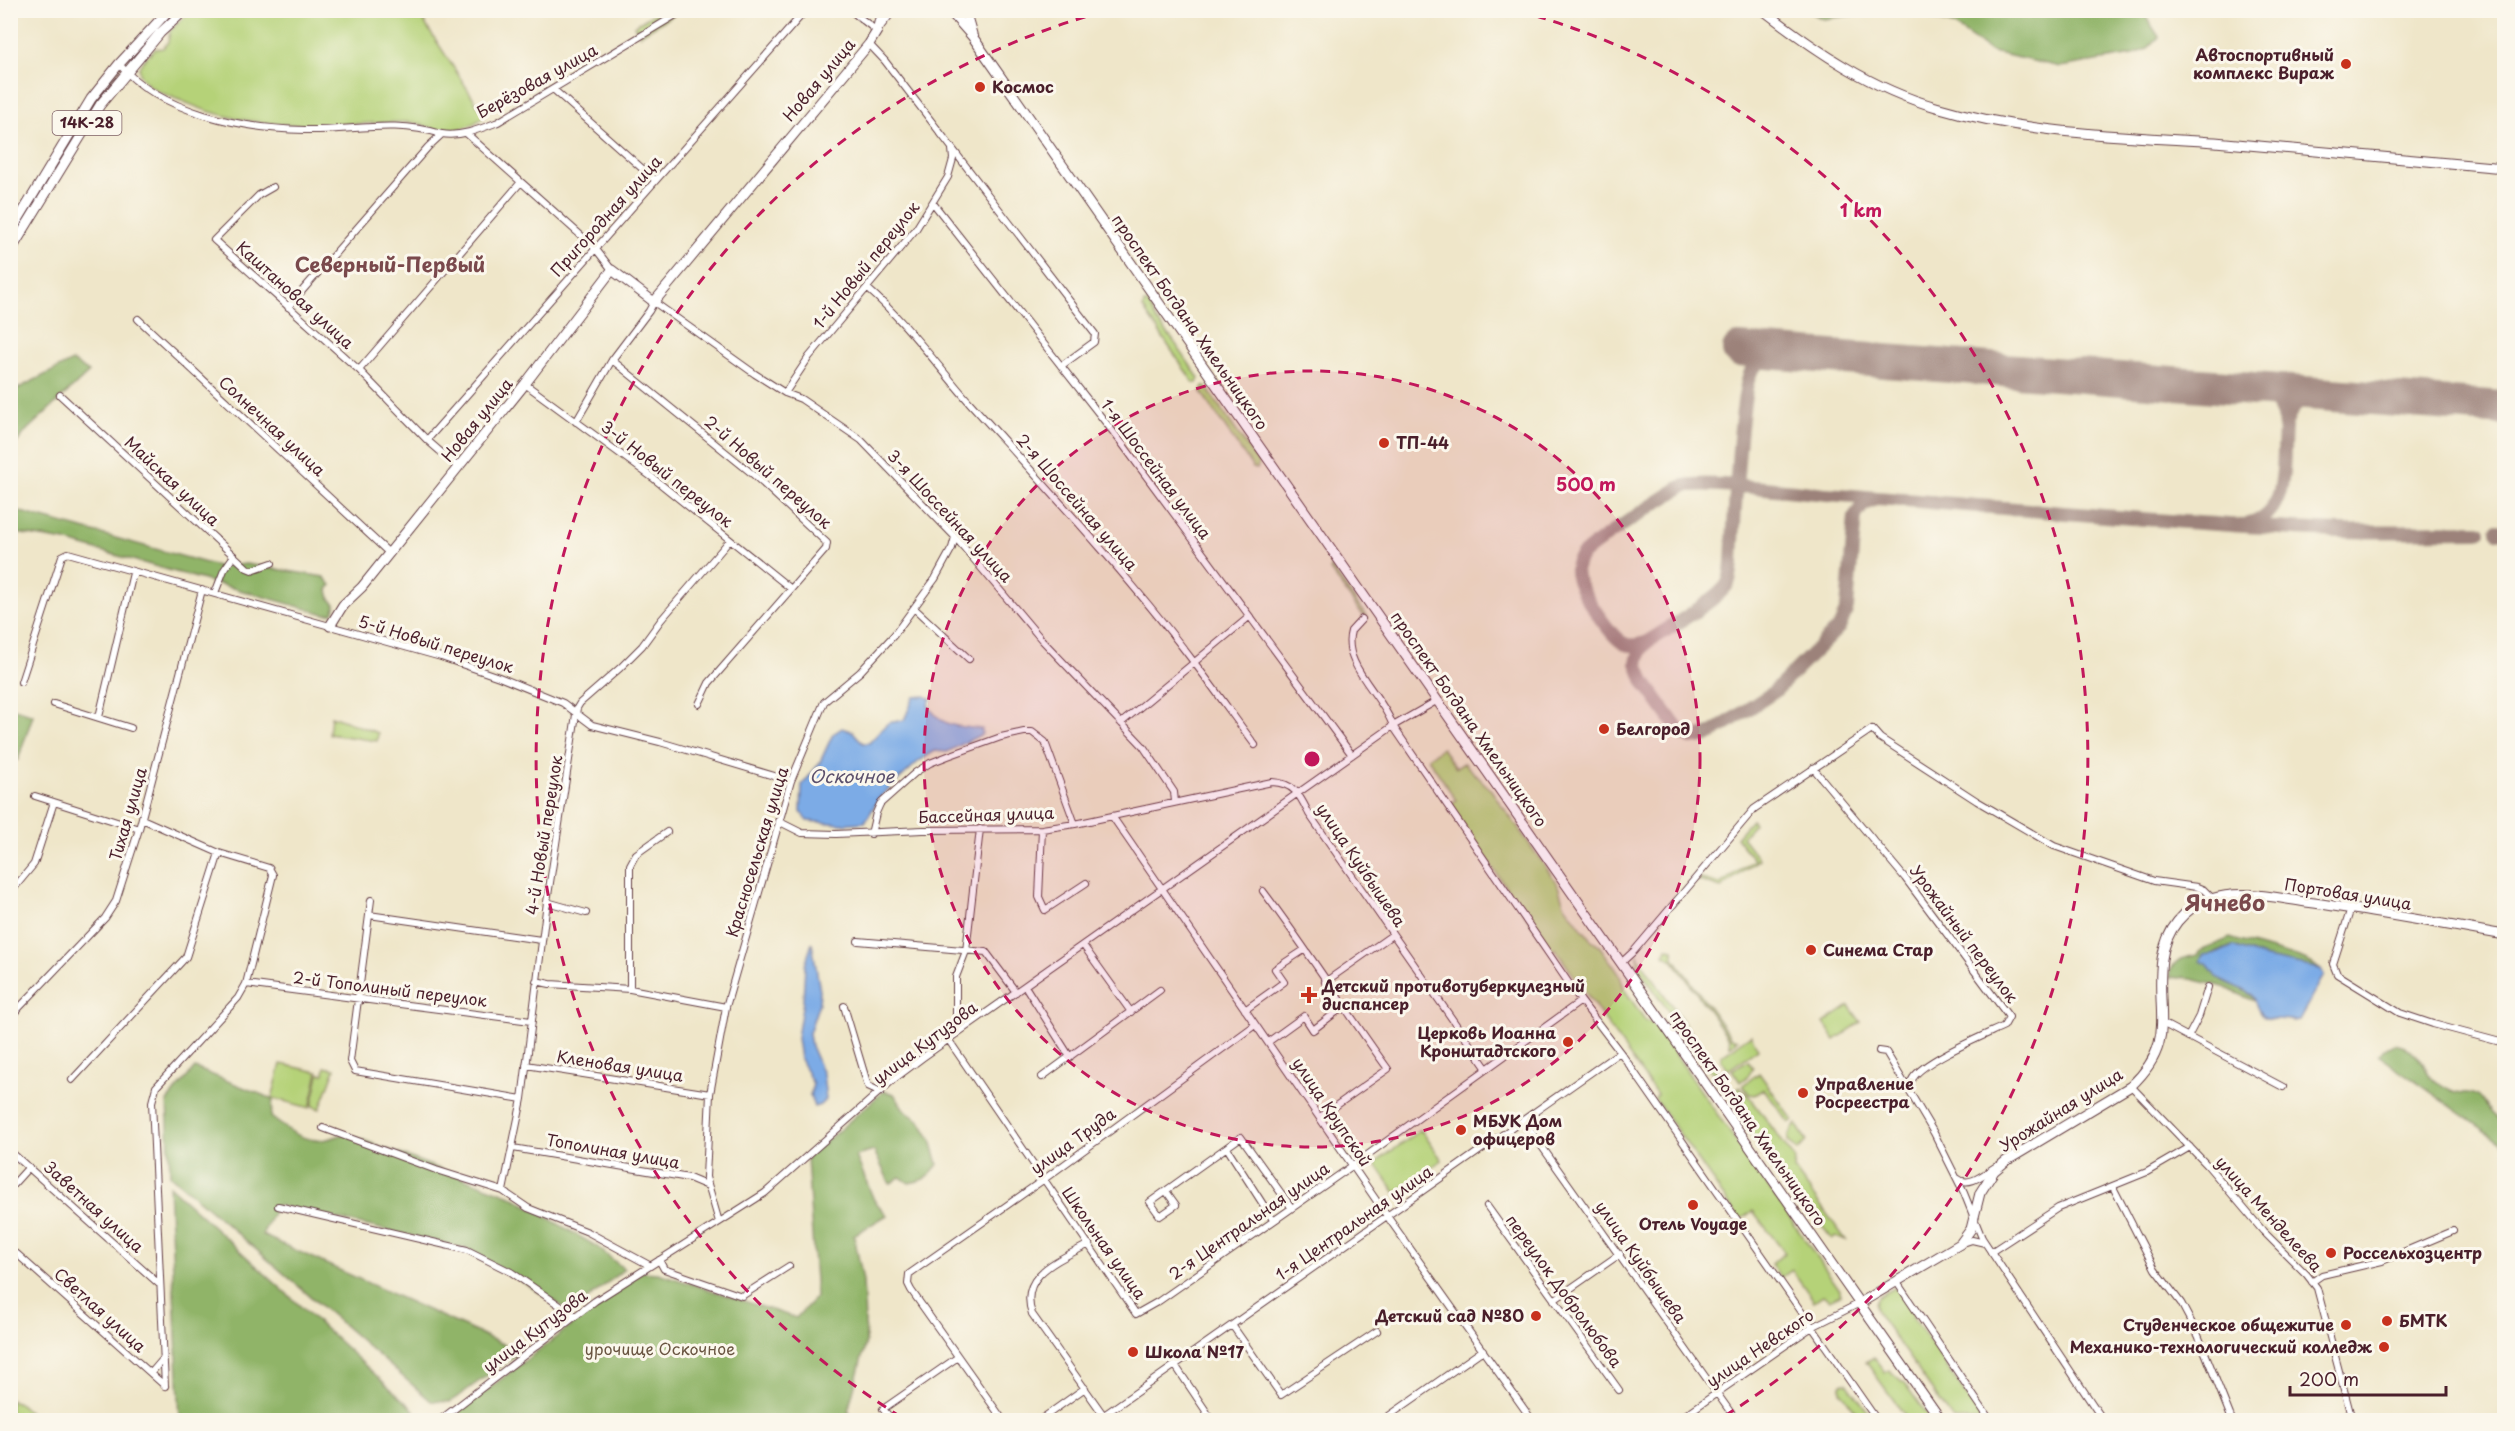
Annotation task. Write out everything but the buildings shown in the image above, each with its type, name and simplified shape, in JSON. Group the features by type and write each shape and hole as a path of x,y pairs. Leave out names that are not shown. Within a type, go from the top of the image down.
{"main road":[{"name":"14К-28","path":"10,232 77,119 119,64 169,10"},
{"name":"14К-28","path":"10,252 87,124 126,72 160,33 185,10"},
{"name":"Новая улица","path":"654,302 869,44 878,32 882,10"},
{"name":"проспект Богдана Хмельницкого","path":"949,10 972,36 1941,1420"},
{"name":"проспект Богдана Хмельницкого","path":"965,10 972,36"},
{"path":"1763,10 1834,61 1880,86 1935,107 1989,121 2056,131 2250,145 2505,168"},
{"name":"Новая улица","path":"330,626 344,605 389,553 525,384 612,270"},
{"path":"612,270 654,302"},
{"name":"Портовая улица","path":"2212,898 2260,896 2351,908 2505,935"},
{"name":"Урожайная улица","path":"1860,1303 1960,1245 1968,1234 1980,1193 1989,1178 2004,1162 2131,1086 2153,1058 2160,1040 2161,961 2170,931 2184,914 2212,898"}],"street":[{"name":"Берёзовая улица","path":"119,64 148,90 171,102 253,128 305,130 394,125 452,136 498,122 684,10"},
{"name":"Пригородная улица","path":"427,440 806,10"},
{"path":"850,10 878,32 894,10"},
{"path":"869,44 885,61 1095,334 1094,342 1061,366"},
{"path":"553,89 655,180"},
{"path":"466,133 595,248 612,270"},
{"path":"288,308 428,147 442,134"},
{"name":"1-й Новый переулок","path":"785,393 809,357 902,247 933,203 952,168 952,149"},
{"name":"Каштановая улица","path":"358,370 521,182"},
{"name":"Каштановая улица","path":"273,187 258,195 214,240 358,370 427,440 458,467"},
{"name":"1-я Шоссейная улица","path":"933,203 1154,486 1352,755"},
{"name":"2-я Шоссейная улица","path":"867,288 897,317 1077,521 1193,661 1255,745"},
{"name":"Новая улица","path":"576,422 612,360 654,302"},
{"name":"3-я Шоссейная улица","path":"654,302 755,374 785,393 801,399 861,440 955,537 1042,640 1159,766 1174,792 1175,802"},
{"name":"Солнечная улица","path":"138,319 389,553"},
{"name":"2-й Новый переулок","path":"612,360 755,476 826,540 826,549 709,683 699,704"},
{"name":"3-й Новый переулок","path":"525,384 653,478 790,588"},
{"name":"Майская улица","path":"60,395 233,557 252,570 272,563"},
{"name":"Красносельская улица","path":"719,1222 708,1186 706,1160 710,1094 726,1007 790,781 824,702 871,661 915,609 946,559 955,537"},
{"name":"4-й Новый переулок","path":"503,1191 522,1099 541,940 576,714 580,703 642,645 730,540"},
{"name":"5-й Новый переулок","path":"21,682 64,554 215,593 441,657 563,703 592,725 660,742 790,781"},
{"path":"215,593 224,570 233,557"},
{"path":"99,717 133,573"},
{"name":"Тихая улица","path":"16,1011 105,918 116,902 142,819 202,590"},
{"path":"915,609 969,659"},
{"path":"1121,723 1193,661 1249,617"},
{"path":"1362,619 1351,631 1350,651 1359,671 1388,711 1393,726 1581,1001 1620,1052 1877,1420"},
{"name":"улица Кутузова","path":"440,1420 575,1316 649,1265 782,1180 894,1079 948,1039 1393,726 1438,700"},
{"path":"54,704 131,728"},
{"name":"Портовая улица","path":"1813,768 1872,729 1880,738 1977,801 2054,846 2154,881 2197,887 2212,898"},
{"path":"871,834 876,813 887,796 930,763 1001,737 1024,732 1032,732 1045,742 1075,824"},
{"path":"1621,963 1634,951 1754,809 1813,768"},
{"name":"Урожайный переулок","path":"1813,768 1905,878 2009,1017 2004,1026 1946,1055 1919,1072 1913,1077 1910,1092"},
{"name":"Бассейная улица","path":"778,821 787,828 802,833 871,834 980,829 1042,829 1272,782 1284,782 1298,793"},
{"name":"улица Куйбышева","path":"1298,793 1309,814 1487,1069"},
{"path":"36,796 139,829"},
{"path":"10,893 34,864 54,802"},
{"name":"улица Крупской","path":"1112,816 1161,891 1352,1166 1532,1420"},
{"path":"142,819 219,853 269,868 273,875 246,984 238,998 156,1087 152,1102 163,1359 151,1373"},
{"path":"956,1034 956,977 966,951 980,829"},
{"path":"1042,829 1039,897 1045,910 1086,883"},
{"path":"630,989 630,865 636,854 667,832"},
{"path":"72,1080 186,957 219,853"},
{"path":"1263,891 1302,942 1304,950 1325,982 1388,1069 1320,1118"},
{"path":"371,900 350,1061 355,1071 522,1099"},
{"path":"547,902 586,913"},
{"path":"2351,908 2333,964 2337,974 2400,1013 2433,1024 2505,1042"},
{"path":"369,915 541,940"},
{"path":"1325,982 1392,935"},
{"path":"858,941 986,952 1016,992"},
{"path":"1083,945 1131,1012"},
{"path":"1245,1010 1284,982 1275,969 1304,950"},
{"path":"536,981 550,984 630,989 726,1007"},
{"name":"2-й Тополиный переулок","path":"246,984 531,1021"},
{"path":"1025,986 1070,1057"},
{"path":"2188,1037 2199,1016 2208,987"},
{"path":"1042,1077 1160,990"},
{"name":"2-я Центральная улица","path":"1136,1314 1352,1166 1581,1001"},
{"path":"844,1006 868,1086 881,1092"},
{"path":"1268,1042 1304,1016 1313,1030 1344,1006"},
{"path":"2162,1023 2283,1087"},
{"name":"улица Труда","path":"958,1357 911,1290 908,1279 913,1270 1043,1180 1255,1025"},
{"name":"Школьная улица","path":"948,1039 1136,1314"},
{"path":"1879,1051 1886,1052 1910,1092 1964,1193 1991,1252 2103,1420"},
{"name":"1-я Центральная улица","path":"1106,1418 1175,1365 1620,1052"},
{"name":"Кленовая улица","path":"526,1065 710,1094"},
{"name":"улица Менделеева","path":"2131,1086 2190,1147 2262,1231 2317,1288 2352,1420"},
{"name":"улица Куйбышева","path":"1523,1120 1736,1420"},
{"path":"323,1128 436,1170 503,1191 528,1208 588,1232 649,1265"},
{"path":"1166,1191 1241,1137 1291,1207"},
{"path":"1991,1252 2058,1208 2147,1172 2190,1147"},
{"name":"Тополиная улица","path":"513,1148 689,1178 708,1186"},
{"path":"1227,1148 1273,1220"},
{"name":"Заветная улица","path":"10,1151 159,1284"},
{"path":"1956,1178 1962,1182 1969,1182 2004,1162"},
{"path":"10,1188 29,1167"},
{"path":"2113,1187 2149,1257 2181,1303 2198,1335 2232,1420"},
{"path":"1964,1193 1973,1196 1980,1193"},
{"path":"278,1206 467,1250 511,1272 575,1316"},
{"name":"переулок Добролюбова","path":"1487,1206 1619,1390"},
{"path":"2312,1281 2322,1275 2382,1261 2453,1231"},
{"path":"1968,1234 1975,1233 1984,1240"},
{"path":"1960,1245 1972,1240 1984,1240"},
{"path":"1089,1244 1041,1272 1031,1285 1028,1295 1032,1314 1106,1418"},
{"name":"Светлая улица","path":"17,1254 165,1386 163,1359"},
{"path":"1554,1300 1620,1254"},
{"path":"659,1260 664,1269 742,1296 789,1266"},
{"path":"1896,1281 1990,1420"},
{"name":"улица Невского","path":"1678,1420 1812,1327 1860,1303"},
{"path":"1232,1325 1281,1395 1377,1330"},
{"path":"1383,1420 1483,1350"},
{"path":"892,1420 883,1409 958,1357 1003,1420"},
{"path":"1175,1365 1212,1420"},
{"path":"1040,1420 1085,1388"}],"green space":[{"path":"190,11 417,11 485,116 463,128 444,131 407,122 309,125 259,122 203,109 154,89 144,81 139,70 143,61 155,49 163,48 168,42 170,31"},
{"path":"658,11 680,11 640,35 634,26"},
{"path":"1808,11 1887,11 1823,19"},
{"path":"1904,11 2142,11 2159,37 2147,49 2133,55 2060,67 1992,52 1953,25"},
{"path":"1144,303 1148,304 1157,321 1199,378 1197,383 1193,382 1143,308"},
{"path":"72,361 89,372 27,430 11,450 11,392"},
{"path":"1203,386 1207,388 1259,464 1257,469 1253,468 1201,392"},
{"path":"10,509 221,567 246,564 324,577 331,585 328,590 330,599 336,605 333,613 325,614 65,541 11,532"},
{"path":"1331,567 1367,617 1366,620 1330,570"},
{"path":"10,707 33,715 18,760 11,759"},
{"path":"331,716 378,733 377,741 329,734"},
{"path":"1442,748 1456,768 1464,763 1491,790 1557,883 1564,904 1590,939 1598,944 1620,975 1624,989 1645,1020 1655,1025 1840,1290 1840,1295 1829,1300 1823,1295 1814,1301 1792,1270 1781,1278 1771,1264 1785,1253 1753,1211 1740,1220 1655,1099 1657,1095 1555,949 1550,951 1449,805 1456,800 1428,758"},
{"path":"1751,820 1754,824 1742,837 1759,859 1721,888 1696,880 1698,878 1720,884 1754,860 1736,837"},
{"path":"2230,938 2302,959 2321,969 2266,958 2233,946 2206,956 2214,974 2243,990 2256,1002 2224,987 2191,979 2170,977 2173,966 2179,960 2197,955 2200,951"},
{"path":"1667,948 1673,949 1674,958 1731,1038 1737,1040 1730,1046 1729,1039 1673,960 1664,955"},
{"path":"1638,954 1719,1073 1711,1072 1637,966"},
{"path":"1849,1006 1861,1022 1835,1040 1824,1023"},
{"path":"1751,1035 1758,1049 1728,1070 1721,1056"},
{"path":"2395,1044 2417,1055 2428,1074 2443,1085 2455,1092 2470,1093 2478,1097 2492,1115 2504,1122 2504,1144 2378,1055"},
{"path":"1748,1060 1753,1068 1740,1082 1732,1070"},
{"path":"281,1064 318,1072 310,1108 272,1098"},
{"path":"325,1067 335,1069 320,1109 312,1106 319,1074 324,1074"},
{"path":"195,1068 273,1099 271,1117 297,1135 324,1140 345,1133 511,1196 596,1246 624,1269 572,1312 468,1249 277,1205 262,1235 520,1352 450,1402 431,1401 170,1175 167,1101"},
{"path":"1759,1073 1793,1120 1789,1123 1764,1089 1754,1095 1749,1094 1743,1085"},
{"path":"1740,1087 1795,1159 1794,1169 1846,1240 1836,1236 1832,1239 1808,1208 1798,1200 1752,1135 1730,1098 1732,1093"},
{"name":"урочище Оскочное","path":"884,1091 894,1094 905,1111 920,1121 931,1140 938,1164 922,1180 909,1183 900,1177 890,1184 874,1151 856,1156 874,1200 887,1215 854,1235 863,1281 866,1342 848,1411 855,1420 448,1420 641,1272 658,1273 796,1318 816,1297 807,1158"},
{"path":"1796,1124 1807,1141 1798,1151 1788,1141 1788,1136"},
{"path":"1421,1130 1442,1160 1396,1193 1375,1163"},
{"path":"169,1186 414,1410 415,1420 180,1420"},
{"path":"1894,1288 1899,1289 1914,1310 1912,1316 1983,1420 1953,1420 1877,1312 1876,1300"},
{"path":"1874,1357 1885,1373 1889,1370 1905,1384 1931,1420 1908,1420 1866,1362"},
{"path":"1848,1384 1874,1420 1862,1420 1841,1391 1841,1385"},
{"path":"10,1400 19,1403 38,1420 11,1420"}],"water":[{"name":"Оскочное","path":"925,696 931,699 928,705 933,713 945,722 982,729 982,734 947,752 935,751 919,761 880,797 865,822 842,824 807,821 801,812 802,785 819,764 833,734 842,728 853,732 863,743 869,743 888,723 904,720 914,697"},
{"path":"812,943 820,991 819,1003 809,1033 811,1046 823,1074 826,1099 814,1107 810,1095 813,1084 800,1059 797,1038 803,1001 805,965"},
{"path":"2233,946 2266,958 2321,969 2324,975 2299,1020 2266,1018 2259,1011 2251,994 2216,977 2207,964 2200,961 2203,955 2218,953"}],"taxiway":[{"path":"1784,353 1762,360 1752,370 1748,381 1741,424 1737,479 1735,505 1732,563 1728,583 1715,597 1647,642 1636,645 1625,644 1612,633 1584,593 1576,575 1578,561 1596,544 1627,522 1681,487 1691,485 1728,485 1750,487 1826,494 2071,514 2255,527 2357,531 2479,531"},
{"path":"2249,524 2262,518 2272,509 2278,498 2283,470 2285,428 2276,402 2252,389"},
{"path":"2285,426 2295,406 2307,398 2329,394"},
{"path":"1647,642 1640,651 1637,663 1644,682 1680,732 1691,738 1709,735 1774,692 1840,626 1847,608 1855,516 1863,505 1878,498"},
{"path":"2497,531 2504,532"}],"runway":[{"path":"1739,350 2504,408"}],"place":[{"name":"Автоспортивный комплекс Вираж","path":"2346,64"},
{"name":"Космос","path":"980,87"},
{"name":"ТП-44","path":"1384,443"},
{"name":"Белгород","path":"1604,729"},
{"name":"Синема Стар","path":"1811,950"},
{"name":"Детский противотуберкулезный диспансер","path":"1309,995"},
{"name":"Церковь Иоанна Кронштадтского","path":"1568,1042"},
{"name":"Управление Росреестра","path":"1803,1093"},
{"name":"МБУК Дом офицеров","path":"1461,1130"},
{"name":"Отель Voyage","path":"1693,1205"},
{"name":"Россельхозцентр","path":"2331,1253"},
{"name":"Детский сад №80","path":"1536,1316"},
{"name":"БМТК","path":"2387,1321"},
{"name":"Студенческое общежитие","path":"2346,1325"},
{"name":"Механико-технологический колледж","path":"2384,1347"},
{"name":"Школа №17","path":"1133,1352"}],"district":[{"name":"Северный-Первый","path":"390,265"},
{"name":"Ячнево","path":"2225,903"}]}
